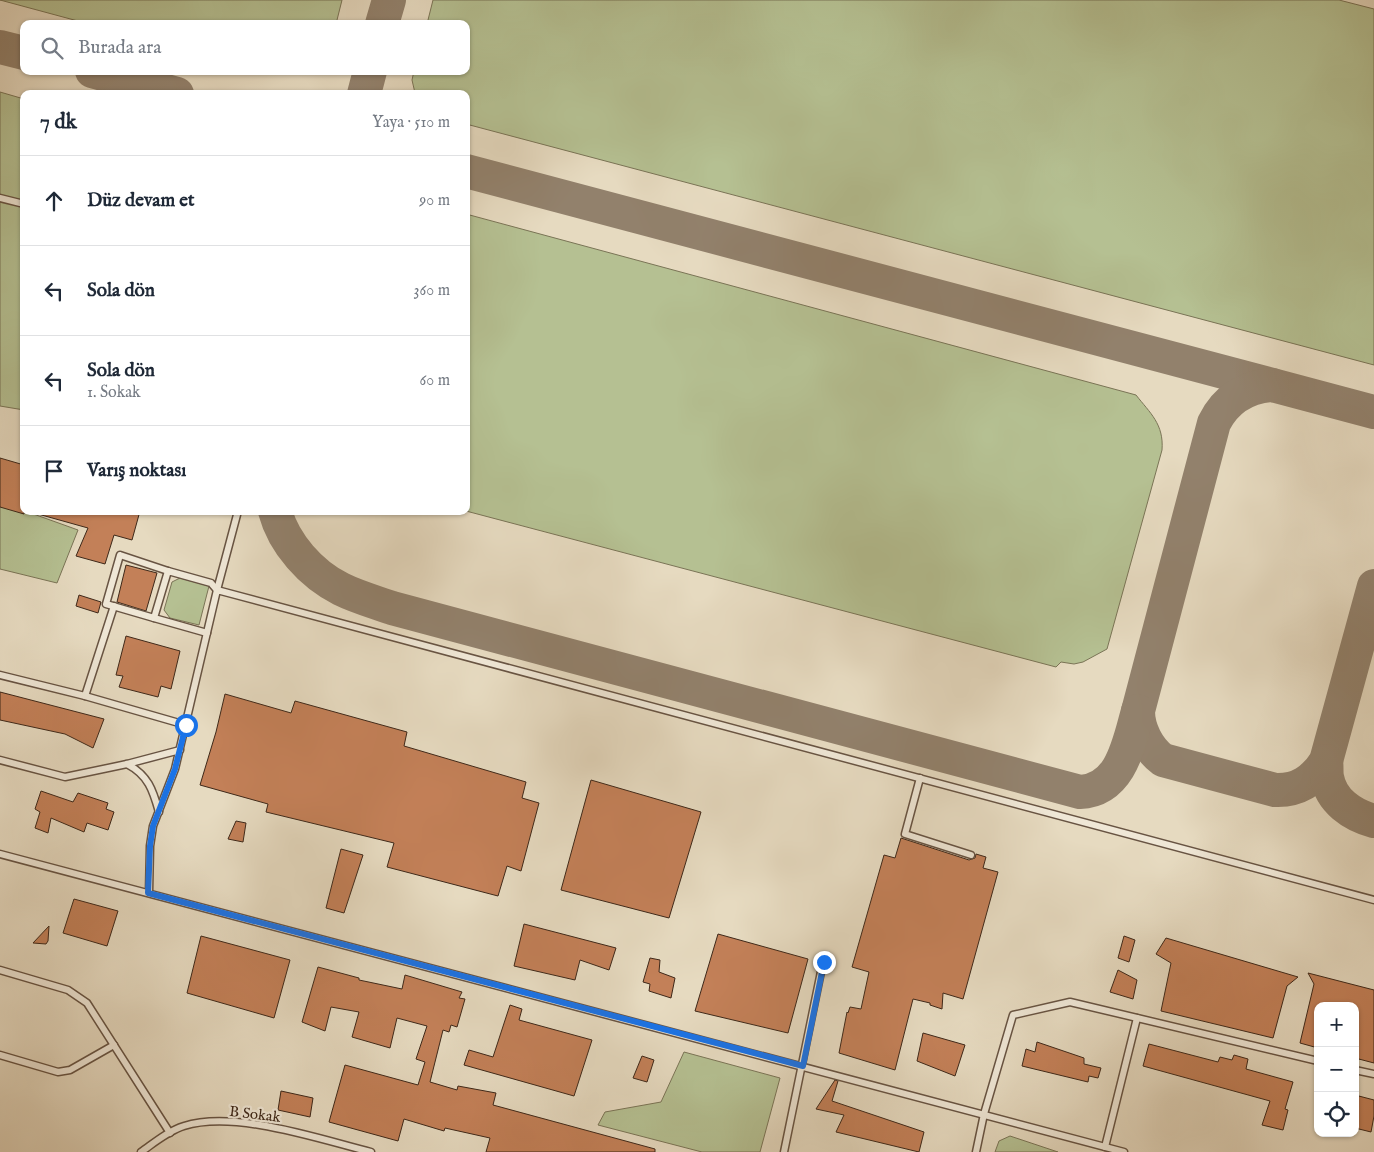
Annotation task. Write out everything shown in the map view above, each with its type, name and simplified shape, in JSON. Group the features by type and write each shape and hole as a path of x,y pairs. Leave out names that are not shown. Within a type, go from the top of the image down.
{"lane":[{"path":"0,198 20,203"},
{"path":"148,893 150,846 153,826 175,769 217,590 237,515"},
{"path":"207,633 106,604 120,555 211,583 217,590 1374,900"},
{"path":"154,618 168,571"},
{"path":"85,696 114,606"},
{"path":"0,675 85,696 186,725"},
{"path":"0,760 65,777 127,764 180,750"},
{"path":"127,764 138,770 146,781 154,793 159,812"},
{"path":"920,778 905,834 971,855"},
{"path":"0,854 984,1114 1102,1148 1124,1152"},
{"path":"784,1152 824,962"},
{"path":"0,970 68,990 87,1003 170,1133"},
{"path":"976,1152 984,1114 1013,1015 1070,1002 1314,1060"},
{"path":"1102,1148 1137,1018"},
{"path":"0,1055 58,1072 70,1070 114,1045"},
{"path":"1359,1071 1374,1074"},
{"name":"B Sokak","path":"141,1152 183,1126 212,1121 269,1126 371,1152"}],"green space":[{"path":"0,0 342,0 337,20 74,20"},
{"path":"433,0 1339,0 1374,9 1374,365 470,125 470,90 414,90 412,80 413,75 470,75 470,20 428,20"},
{"path":"0,92 20,98 20,409 0,406"},
{"path":"470,215 1136,395 1155,419 1161,433 1162,450 1107,649 1083,662 1074,664 1061,662 1056,667 470,512"},
{"path":"0,502 20,509 20,515 36,515 78,530 57,583 0,569"},
{"path":"180,578 209,586 199,625 170,618 164,610 172,582"},
{"path":"684,1052 780,1078 760,1152 702,1152 598,1125 605,1112 661,1102"},
{"path":"1010,1136 1058,1152 995,1152 999,1141"}],"building":[{"path":"0,458 20,464 20,513 0,507"},
{"path":"42,515 139,515 132,540 114,535 105,564 76,556 88,528"},
{"path":"126,565 157,573 146,611 117,602"},
{"path":"79,595 101,602 98,613 76,606"},
{"path":"126,636 180,651 171,689 161,686 158,697 119,687 123,676 116,675"},
{"path":"0,692 104,719 93,748 65,734 0,720"},
{"path":"225,694 291,713 295,701 407,732 404,746 526,782 522,798 539,803 521,871 507,866 498,896 387,867 394,843 266,812 268,804 200,785"},
{"path":"591,780 701,812 669,918 561,890"},
{"path":"41,791 73,802 78,793 108,803 106,809 114,812 108,830 87,823 84,832 51,818 48,833 35,828 40,812 35,809"},
{"path":"236,821 246,823 243,842 228,839"},
{"path":"901,838 969,860 975,858 976,854 986,857 983,868 998,872 963,999 943,993 942,1009 930,1005 930,1003 913,999 895,1070 839,1053 847,1012 850,1007 861,1009 869,972 852,967 884,855 895,858"},
{"path":"341,849 363,855 344,913 326,908"},
{"path":"74,899 118,911 107,946 63,933"},
{"path":"524,924 616,948 609,970 580,960 575,980 514,966"},
{"path":"49,926 46,944 33,943"},
{"path":"718,934 808,959 788,1033 695,1011"},
{"path":"201,936 290,960 274,1018 187,993"},
{"path":"1124,936 1135,940 1129,962 1118,958"},
{"path":"1166,938 1298,977 1287,986 1273,1038 1161,1011 1171,963 1156,954"},
{"path":"650,958 660,960 659,972 675,978 671,998 649,991 650,984 643,982"},
{"path":"318,967 359,978 359,980 402,989 405,975 462,992 459,998 465,999 457,1027 451,1025 449,1032 443,1030 430,1082 457,1090 458,1086 496,1093 493,1105 655,1149 655,1152 486,1152 490,1138 445,1128 444,1131 404,1119 398,1141 329,1122 345,1065 418,1085 425,1062 416,1059 427,1026 397,1018 390,1048 352,1037 359,1012 331,1007 325,1031 302,1022"},
{"path":"1118,970 1137,980 1133,999 1110,992"},
{"path":"1308,973 1374,990 1374,1063 1359,1059 1359,1002 1314,1002 1314,1047 1300,1043 1314,984"},
{"path":"510,1005 522,1009 519,1020 592,1040 574,1096 464,1065 469,1050 493,1057"},
{"path":"923,1033 965,1045 955,1076 917,1061"},
{"path":"1037,1042 1084,1058 1084,1064 1101,1068 1098,1078 1089,1076 1088,1082 1022,1066 1026,1049 1035,1052"},
{"path":"1149,1044 1218,1062 1220,1057 1232,1060 1234,1055 1248,1059 1246,1069 1293,1082 1285,1109 1288,1110 1283,1130 1262,1125 1270,1101 1143,1066"},
{"path":"642,1056 654,1060 647,1082 633,1078"},
{"path":"835,1080 838,1081 832,1101 924,1132 919,1152 836,1132 844,1115 816,1109"},
{"path":"281,1091 313,1098 310,1117 278,1110"},
{"path":"1359,1096 1374,1100 1371,1132 1359,1129"}],"taxiway":[{"path":"383,20 389,0"},
{"path":"0,47 20,52"},
{"path":"107,75 162,90"},
{"path":"365,90 369,75"},
{"path":"470,172 1374,412"},
{"path":"1272,385 1254,388 1238,396 1224,407 1214,423 1138,711 1142,732 1148,744 1163,760 1275,790 1291,789 1311,779 1326,761 1374,586"},
{"path":"276,515 292,546 300,557 319,575 347,592 392,608 1080,792 1094,789 1106,783 1114,774 1127,750 1138,711"},
{"path":"1326,761 1329,786 1338,800 1351,811 1374,821"}],"route":[{"path":"186,725 175,769 153,826 150,846 148,893 803,1066 824,962"}]}
